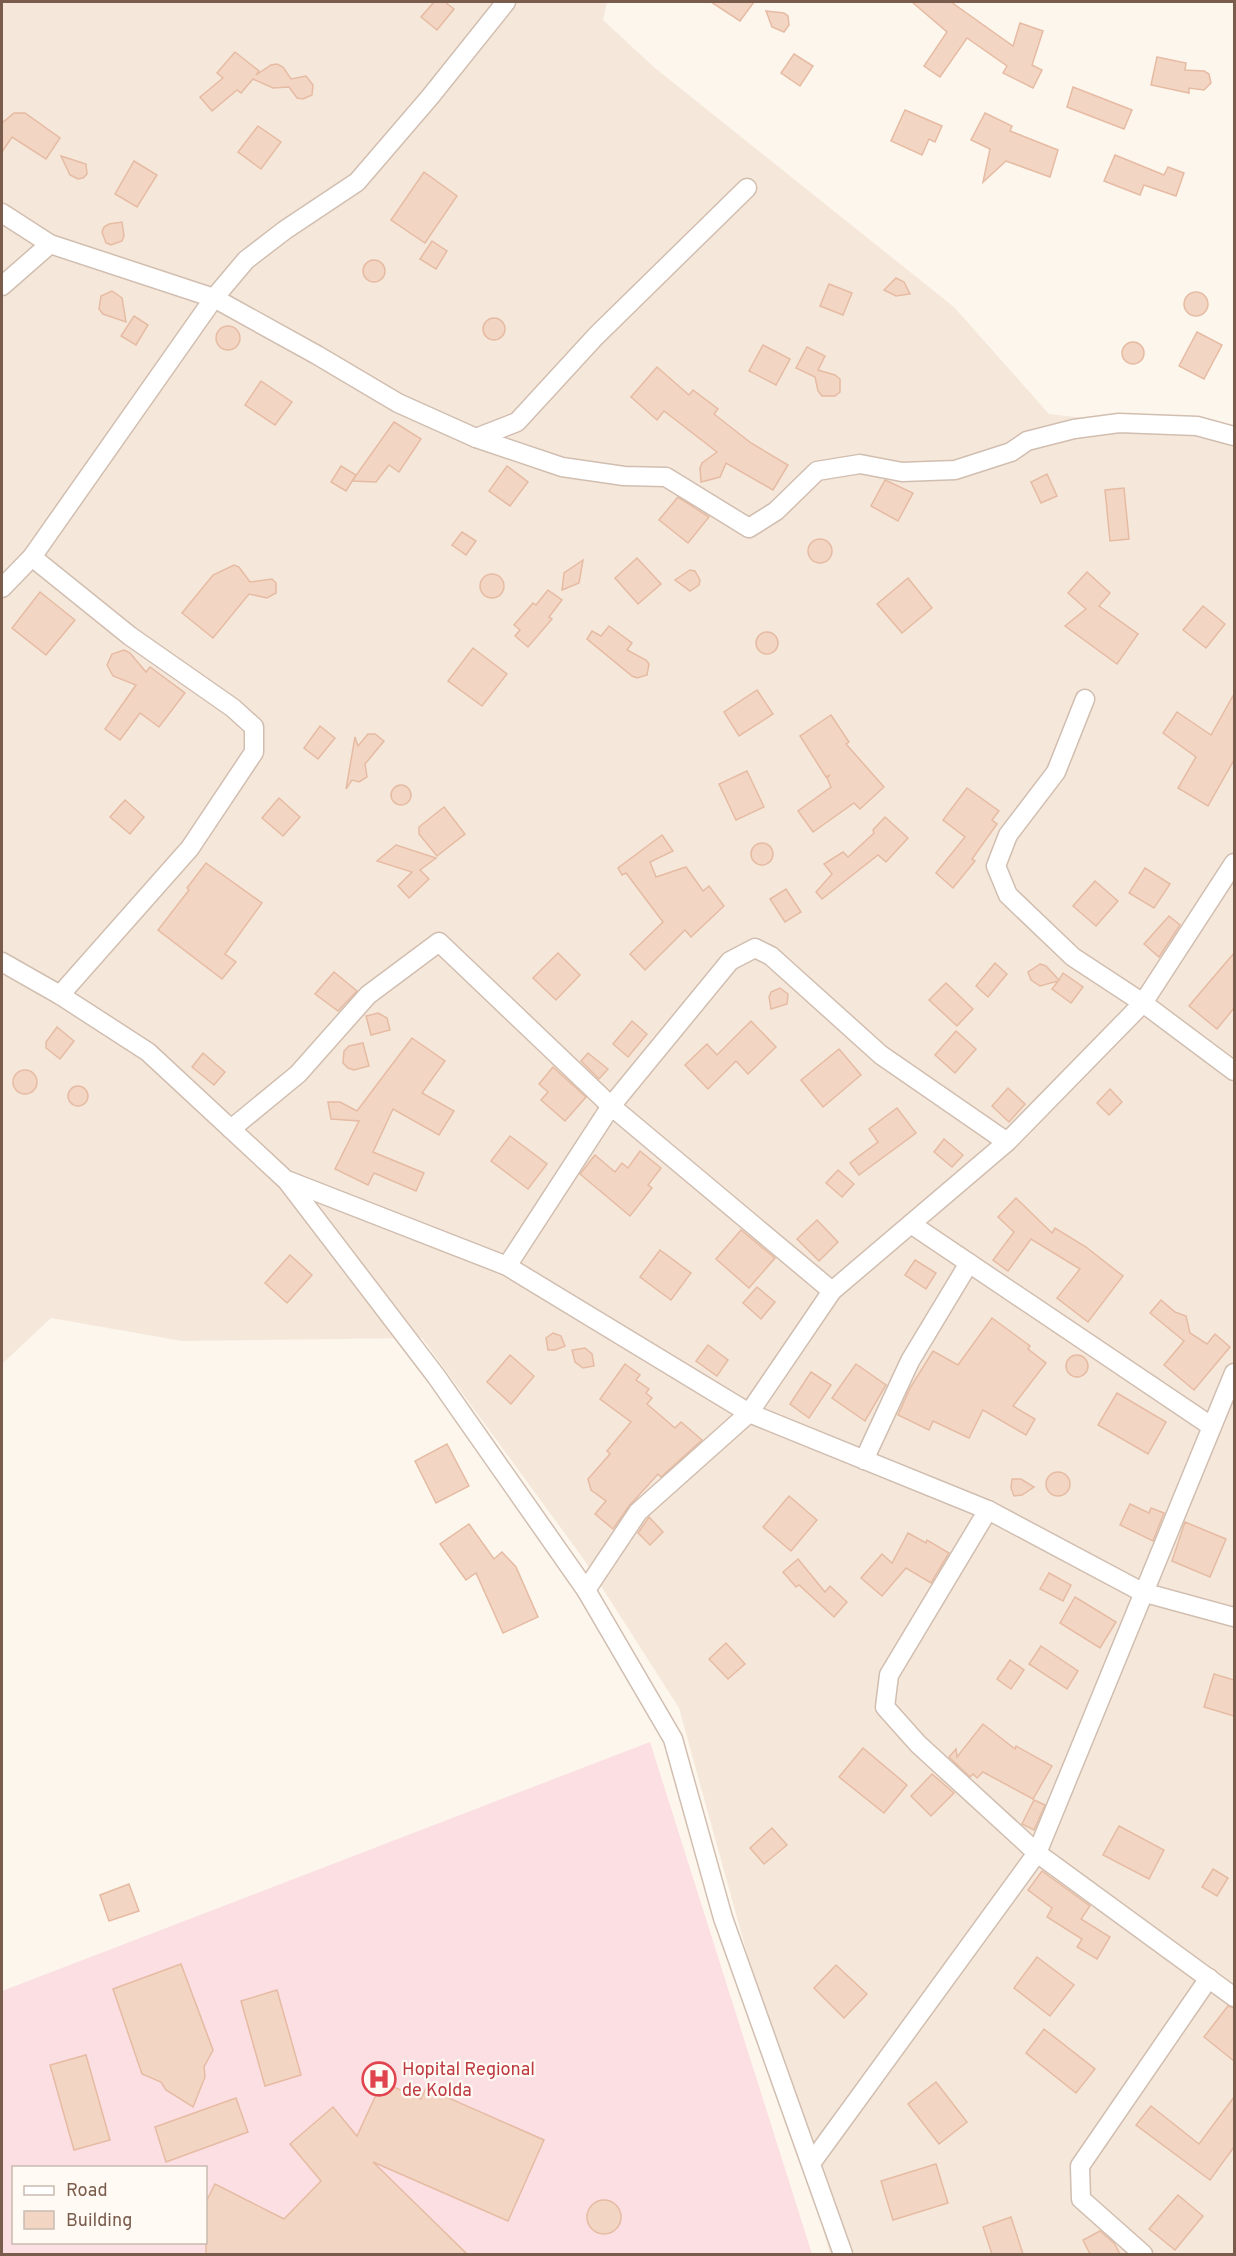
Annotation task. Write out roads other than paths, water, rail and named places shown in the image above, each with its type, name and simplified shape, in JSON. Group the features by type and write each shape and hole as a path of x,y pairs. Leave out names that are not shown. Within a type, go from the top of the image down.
{"street":[{"path":"2,588 32,557 214,298 246,260 285,230 357,182 430,97 506,2"},
{"path":"476,438 517,422 596,336 747,188"},
{"path":"2,213 51,244 214,298 398,403 476,438 562,467 624,476 666,477 750,528 776,511 817,471 860,464 902,472 955,470 1011,452 1027,441 1074,429 1119,423 1197,426 1234,436"},
{"path":"2,286 51,244"},
{"path":"32,557 130,636 233,708 254,727 254,752 190,848 60,995"},
{"path":"1085,699 1056,772 1008,835 996,866 1008,895 1073,957 1143,1003 1234,1071"},
{"path":"585,1590 638,1512 749,1413 832,1291 1007,1142 1143,1003 1234,863"},
{"path":"231,1129 298,1074 368,995 439,942 611,1106 832,1291"},
{"path":"507,1266 611,1106 730,961 755,948 771,956 881,1055 1007,1142"},
{"path":"2,962 60,995 148,1052 287,1181 436,1376 585,1590 673,1739 723,1918 843,2254"},
{"path":"287,1181 507,1266 749,1413 988,1510 1142,1592 1234,1617"},
{"path":"911,1224 1211,1426"},
{"path":"864,1460 910,1361 969,1263"},
{"path":"812,2162 1037,1853 1142,1592 1234,1373"},
{"path":"988,1510 890,1675 885,1707 918,1744 1037,1853 1234,1997"},
{"path":"1143,2254 1081,2199 1080,2166 1209,1978"}],"place":[{"name":"Hopital Regional de Kolda","path":"379,2079"}]}
